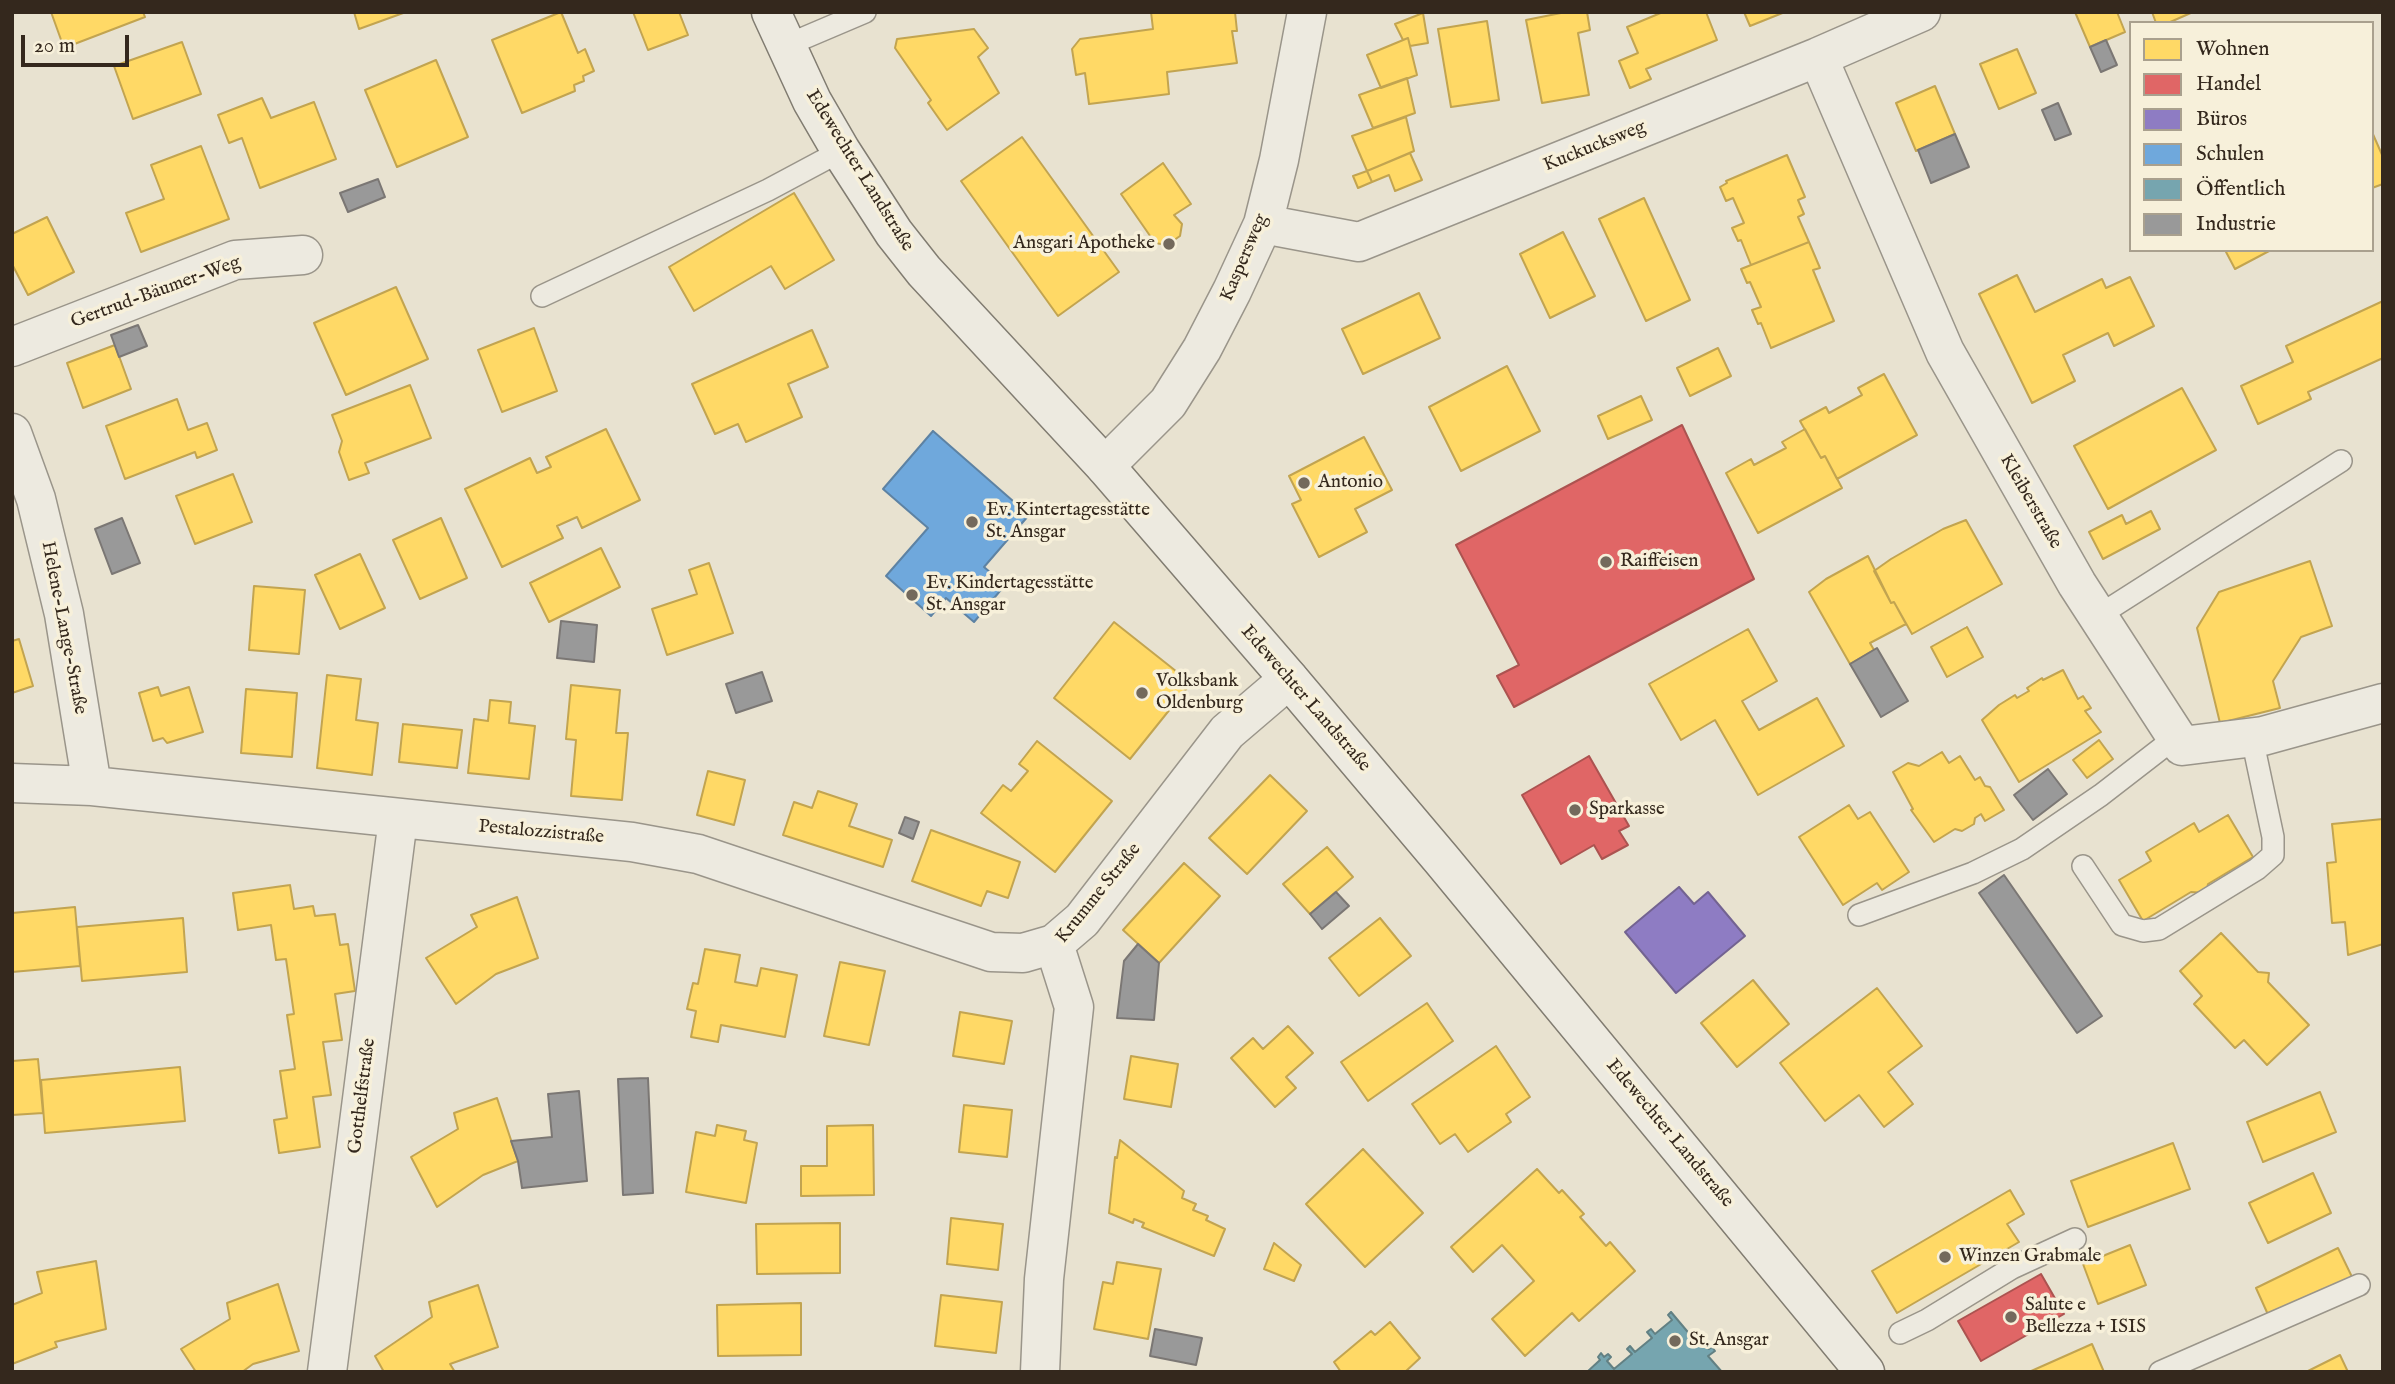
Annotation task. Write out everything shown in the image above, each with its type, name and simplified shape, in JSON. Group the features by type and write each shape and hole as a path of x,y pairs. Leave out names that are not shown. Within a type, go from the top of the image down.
{"street":[{"name":"Kaspersweg","path":"1105,466 1168,403 1202,349 1263,224 1279,160 1307,12"},
{"name":"Kuckucksweg","path":"1263,224 1359,242 1818,57 1921,12"},
{"name":"Edewechter Landstraße","path":"778,29 812,101 841,150 894,233 924,271 1105,466 1289,679 1442,859 1865,1372"},
{"name":"Kleiberstraße","path":"1818,57 1945,352 2077,584 2176,737"},
{"name":"Gertrud-Bäumer-Weg","path":"12,347 235,260 303,254"},
{"name":"Helene-Lange-Straße","path":"12,433 36,499 64,614 92,786"},
{"name":"Krumme Straße","path":"1040,1372 1044,1279 1074,1007 1054,944 1082,920 1227,732 1289,679"},
{"path":"2176,737 2182,747 2252,738 2383,703"},
{"name":"Pestalozzistraße","path":"12,783 92,786 398,820 610,839 698,854 991,952 1023,953 1054,944"},
{"name":"Gotthelfstraße","path":"327,1372 398,820"}],"lane":[{"path":"778,29 865,12"},
{"path":"542,296 680,233 768,190 841,150"},
{"path":"2098,616 2341,461"},
{"path":"1859,915 1973,873 2022,849 2176,737"},
{"path":"2083,866 2122,925 2143,931 2159,929 2257,869 2273,855 2273,837 2252,738"},
{"path":"1900,1333 1927,1320 2012,1268 2075,1240"},
{"path":"2160,1372 2360,1285"}],"building: Wohnen":[{"path":"51,12 143,12 145,17 64,48"},
{"path":"354,12 406,12 359,29"},
{"path":"561,12 578,53 585,49 594,71 583,76 584,81 574,85 575,91 522,113 492,40"},
{"path":"633,12 679,12 688,35 648,50"},
{"path":"1151,12 1235,12 1237,31 1232,31 1237,63 1167,72 1169,94 1089,104 1085,73 1076,75 1072,49 1080,39 1153,29"},
{"path":"1566,12 1587,12 1590,30 1578,33 1589,95 1542,103 1526,20"},
{"path":"1663,12 1706,12 1717,40 1646,69 1651,79 1630,88 1619,61 1638,53 1627,27"},
{"path":"1744,12 1785,12 1750,26"},
{"path":"2075,12 2117,12 2125,32 2090,47"},
{"path":"2152,12 2193,12 2173,21 2155,21"},
{"path":"1423,13 1428,43 1410,46 1408,38 1403,40 1395,24"},
{"path":"1487,21 1499,100 1451,107 1438,29"},
{"path":"974,29 988,48 978,57 999,93 947,130 928,103 931,100 895,48 897,39"},
{"path":"1408,38 1417,75 1381,88 1367,55"},
{"path":"182,42 201,94 133,119 114,66"},
{"path":"2017,49 2036,93 1999,109 1980,64"},
{"path":"436,60 468,137 397,167 365,90"},
{"path":"1407,78 1415,113 1373,128 1359,95"},
{"path":"1935,86 1955,134 1916,151 1896,103"},
{"path":"262,98 271,118 314,102 336,159 260,188 242,138 229,143 218,115"},
{"path":"1406,117 1414,151 1367,171 1352,136"},
{"path":"1022,137 1119,272 1058,316 961,181"},
{"path":"2374,137 2383,157 2383,184 2374,187"},
{"path":"201,146 229,219 141,252 126,213 164,199 151,165"},
{"path":"1410,153 1422,180 1395,191 1389,175 1372,182 1367,171"},
{"path":"1787,155 1805,197 1798,200 1804,214 1798,217 1809,242 1751,265 1741,240 1738,241 1732,228 1744,223 1733,198 1726,201 1720,187 1727,183 1726,181"},
{"path":"1163,163 1191,204 1174,215 1182,224 1180,236 1167,245 1155,243 1121,194"},
{"path":"1367,171 1372,182 1358,188 1353,176"},
{"path":"794,193 834,260 785,289 771,266 694,311 669,267"},
{"path":"1644,198 1690,300 1646,321 1599,219"},
{"path":"47,217 74,272 28,295 12,264 12,234"},
{"path":"1563,232 1595,296 1550,318 1520,254"},
{"path":"1809,242 1820,268 1813,270 1834,321 1771,348 1761,323 1758,324 1752,310 1761,307 1741,269"},
{"path":"2226,252 2267,252 2235,269"},
{"path":"2017,275 2035,312 2102,279 2106,288 2130,277 2154,326 2114,346 2108,333 2063,355 2075,381 2032,403 1979,294"},
{"path":"396,287 428,359 346,395 314,323"},
{"path":"1419,293 1440,338 1363,374 1342,329"},
{"path":"2383,301 2383,358 2308,392 2311,399 2258,424 2241,386 2293,362 2286,346"},
{"path":"534,328 557,391 502,412 478,350"},
{"path":"812,330 828,367 788,384 802,417 746,442 738,424 715,434 692,384"},
{"path":"115,345 131,389 83,408 67,363"},
{"path":"1718,348 1731,376 1690,396 1677,368"},
{"path":"1507,366 1540,431 1461,471 1429,407"},
{"path":"1884,374 1917,435 1837,479 1825,456 1821,458 1800,421 1826,407 1829,413 1862,395 1858,388"},
{"path":"410,385 431,438 365,463 369,473 349,480 339,452 342,441 332,415"},
{"path":"2182,388 2216,450 2108,509 2074,446"},
{"path":"1641,396 1652,420 1608,439 1598,416"},
{"path":"177,399 188,430 207,423 217,450 197,458 195,452 125,479 106,426"},
{"path":"606,429 640,500 582,528 577,517 557,526 563,538 502,567 465,489 530,458 537,473 551,467 546,457"},
{"path":"1805,429 1821,458 1825,456 1842,488 1758,533 1726,473 1751,459 1754,465 1786,448 1782,442"},
{"path":"1364,437 1392,490 1355,509 1367,532 1319,557 1292,504 1301,500 1289,476"},
{"path":"233,474 252,522 195,544 176,496"},
{"path":"2151,511 2160,529 2103,559 2089,532 2122,515 2126,524"},
{"path":"441,518 467,578 420,599 393,540"},
{"path":"1966,520 2002,584 1912,634 1874,571 1943,529"},
{"path":"601,548 620,587 549,622 530,583"},
{"path":"360,554 385,608 340,629 315,575"},
{"path":"1868,556 1891,603 1894,602 1906,624 1870,643 1874,650 1850,664 1809,592 1826,579"},
{"path":"2310,561 2332,626 2301,637 2273,681 2280,708 2220,723 2197,628 2219,592"},
{"path":"709,563 733,633 667,655 652,609 697,594 689,570"},
{"path":"254,586 305,590 299,654 249,650"},
{"path":"1114,622 1191,683 1130,759 1054,698"},
{"path":"1967,627 1983,657 1947,677 1931,647"},
{"path":"1748,629 1777,681 1742,701 1759,730 1817,698 1844,746 1758,795 1715,720 1681,740 1649,684"},
{"path":"19,639 33,686 12,693 12,641"},
{"path":"2063,670 2078,699 2083,696 2091,708 2085,711 2101,732 2019,782 1982,720 2015,695 2017,698 2029,691 2027,688 2042,678 2043,680"},
{"path":"327,675 361,679 356,720 378,723 372,775 317,768"},
{"path":"571,685 620,690 616,733 628,733 622,800 571,796 576,740 566,739"},
{"path":"158,687 161,696 189,687 203,732 167,743 163,738 153,741 139,693"},
{"path":"246,689 297,693 292,757 241,753"},
{"path":"490,700 511,702 509,723 535,726 529,779 468,773 474,719 488,721"},
{"path":"403,724 462,730 457,768 399,762"},
{"path":"2099,740 2113,759 2087,778 2073,760"},
{"path":"1037,741 1112,801 1055,872 981,813 1003,785 1011,791 1028,771 1019,764"},
{"path":"1942,752 1949,763 1960,756 1975,780 1980,777 1985,786 1990,787 2004,810 1985,821 1981,814 1975,818 1974,824 1962,831 1955,829 1934,842 1911,810 1913,809 1893,772 1908,763 1919,766"},
{"path":"708,771 745,780 734,825 697,815"},
{"path":"1270,775 1307,811 1247,874 1209,838"},
{"path":"818,791 857,804 849,826 892,840 883,867 783,835 794,802 812,808"},
{"path":"1849,805 1858,819 1870,812 1909,872 1882,890 1877,883 1843,905 1799,837"},
{"path":"2228,815 2253,857 2208,884 2206,893 2191,892 2143,921 2119,880 2151,861 2146,852 2194,823 2199,832"},
{"path":"2383,819 2383,944 2348,955 2345,922 2332,923 2327,863 2336,862 2332,824"},
{"path":"931,830 1020,862 1008,898 987,891 981,906 912,881"},
{"path":"1327,847 1353,877 1310,914 1283,884"},
{"path":"1184,863 1220,896 1159,963 1123,930"},
{"path":"290,885 294,909 313,906 315,916 335,914 340,945 348,944 355,991 335,994 342,1040 323,1042 331,1095 313,1097 320,1147 279,1153 274,1120 287,1118 280,1071 295,1069 287,1015 294,1014 286,959 276,960 271,925 238,930 233,893"},
{"path":"517,897 538,958 496,974 456,1004 426,958 477,927 471,915"},
{"path":"75,907 80,966 12,972 12,913"},
{"path":"183,918 187,972 82,981 77,927"},
{"path":"1380,918 1411,956 1359,996 1329,958"},
{"path":"2221,933 2258,972 2269,973 2268,982 2309,1025 2267,1065 2244,1040 2235,1048 2194,1004 2202,996 2180,971"},
{"path":"705,949 740,955 735,982 757,986 761,968 797,975 785,1037 721,1025 718,1042 691,1037 696,1011 687,1009 693,983 698,984"},
{"path":"840,962 885,971 869,1045 824,1036"},
{"path":"1753,980 1789,1024 1737,1067 1701,1023"},
{"path":"1877,988 1922,1046 1888,1072 1913,1104 1884,1127 1859,1095 1825,1121 1780,1063"},
{"path":"1427,1003 1453,1041 1368,1101 1341,1062"},
{"path":"960,1012 1012,1021 1004,1064 953,1056"},
{"path":"1288,1026 1313,1053 1286,1077 1296,1088 1275,1107 1231,1058 1253,1038 1263,1049"},
{"path":"1496,1046 1530,1097 1506,1114 1511,1122 1468,1152 1455,1134 1440,1144 1412,1104"},
{"path":"1131,1056 1178,1064 1171,1107 1124,1099"},
{"path":"38,1059 43,1113 12,1115 12,1061"},
{"path":"180,1067 185,1121 45,1133 41,1080"},
{"path":"2320,1092 2336,1132 2263,1162 2247,1122"},
{"path":"497,1098 518,1161 483,1175 437,1207 411,1157 458,1129 454,1113"},
{"path":"964,1105 1012,1110 1007,1157 959,1152"},
{"path":"717,1125 746,1131 744,1140 757,1143 746,1203 686,1192 696,1132 715,1136"},
{"path":"873,1125 874,1195 801,1196 801,1166 827,1166 827,1126"},
{"path":"1120,1140 1184,1191 1182,1198 1196,1204 1193,1210 1208,1216 1206,1220 1225,1229 1214,1256 1142,1227 1144,1223 1134,1219 1133,1223 1109,1213 1115,1157 1117,1158"},
{"path":"2173,1143 2190,1189 2088,1227 2071,1181"},
{"path":"1363,1149 1423,1213 1365,1267 1306,1204"},
{"path":"1537,1169 1559,1193 1562,1190 1584,1214 1580,1217 1606,1246 1610,1242 1635,1271 1579,1321 1572,1313 1525,1356 1492,1319 1534,1281 1502,1245 1473,1272 1451,1247"},
{"path":"2313,1173 2331,1213 2268,1243 2249,1203"},
{"name":"Winzen Grabmale","path":"2010,1190 2024,1214 2007,1224 2019,1242 1897,1313 1872,1271"},
{"path":"951,1218 1003,1224 998,1270 947,1264"},
{"path":"840,1223 840,1273 757,1274 756,1224"},
{"path":"1274,1243 1301,1265 1294,1281 1264,1269"},
{"path":"2130,1245 2146,1285 2098,1304 2083,1264"},
{"path":"2338,1248 2353,1279 2270,1319 2256,1288"},
{"path":"96,1261 106,1329 55,1342 57,1347 12,1364 12,1305 42,1293 37,1272"},
{"path":"1117,1262 1161,1269 1148,1339 1094,1329 1103,1282 1113,1284"},
{"path":"278,1284 299,1351 253,1364 242,1372 196,1372 181,1349 230,1319 227,1303"},
{"path":"478,1285 498,1347 450,1364 455,1372 384,1372 375,1356 432,1317 429,1302"},
{"path":"941,1295 1002,1302 996,1353 935,1346"},
{"path":"801,1303 801,1355 718,1356 717,1305"},
{"path":"1390,1322 1420,1358 1405,1372 1341,1372 1334,1362 1371,1331 1375,1335"},
{"path":"2092,1344 2104,1372 2029,1372"},
{"path":"2340,1355 2348,1372 2306,1372"}],"building: Handel":[{"name":"Raiffeisen","path":"1682,425 1754,579 1514,707 1497,676 1519,665 1456,545"},
{"name":"Sparkasse","path":"1589,756 1629,826 1619,831 1628,845 1602,859 1594,845 1561,864 1522,795"},
{"name":"Salute e Bellezza + ISIS","path":"2041,1274 2064,1314 1981,1361 1958,1321"}],"building: Büros":[{"path":"1679,887 1694,904 1708,892 1745,936 1676,993 1625,932"}],"building: Schulen":[{"name":"Ev. Kintertagesstätte St. Ansgar","path":"933,431 1029,515 984,567 1005,585 974,622 946,598 931,616 886,576 928,528 883,489"}],"building: Öffentlich":[{"name":"St. Ansgar","path":"1671,1312 1692,1337 1699,1331 1699,1337 1709,1349 1712,1347 1715,1351 1708,1356 1722,1372 1587,1372 1600,1360 1598,1357 1601,1353 1604,1357 1608,1354 1611,1357 1607,1361 1614,1369 1632,1354 1627,1349 1630,1346 1635,1352 1652,1338 1647,1332 1651,1329 1655,1334 1672,1320 1668,1315"}],"building: Industrie":[{"path":"2106,40 2117,65 2101,72 2090,47"},
{"path":"2058,103 2071,134 2055,140 2042,110"},
{"path":"1955,134 1969,167 1931,183 1918,150"},
{"path":"378,179 385,197 348,212 340,193"},
{"path":"138,325 147,346 119,357 111,335"},
{"path":"122,518 140,563 112,574 95,529"},
{"path":"561,621 597,625 594,662 557,658"},
{"path":"1877,648 1908,701 1881,717 1850,664"},
{"path":"762,672 772,701 736,713 726,684"},
{"path":"2048,769 2067,794 2033,820 2014,795"},
{"path":"905,817 919,822 913,839 899,833"},
{"path":"2004,875 2102,1016 2077,1033 1979,893"},
{"path":"1336,892 1349,906 1322,929 1310,914"},
{"path":"1138,944 1159,963 1154,1020 1117,1018 1124,961"},
{"path":"648,1078 653,1193 623,1195 618,1079"},
{"path":"579,1091 587,1181 522,1188 518,1161 511,1141 552,1137 548,1094"},
{"path":"1155,1329 1202,1338 1196,1365 1150,1356"}],"place":[{"name":"Ansgari Apotheke","path":"1169,244"},
{"name":"Antonio","path":"1304,483"},
{"name":"Ev. Kintertagesstätte St. Ansgar","path":"972,522"},
{"name":"Raiffeisen","path":"1606,562"},
{"name":"Ev. Kindertagesstätte St. Ansgar","path":"912,595"},
{"name":"Volksbank Oldenburg","path":"1142,693"},
{"name":"Sparkasse","path":"1575,810"},
{"name":"Winzen Grabmale","path":"1945,1257"},
{"name":"Salute e Bellezza + ISIS","path":"2011,1317"},
{"name":"St. Ansgar","path":"1675,1341"}]}
